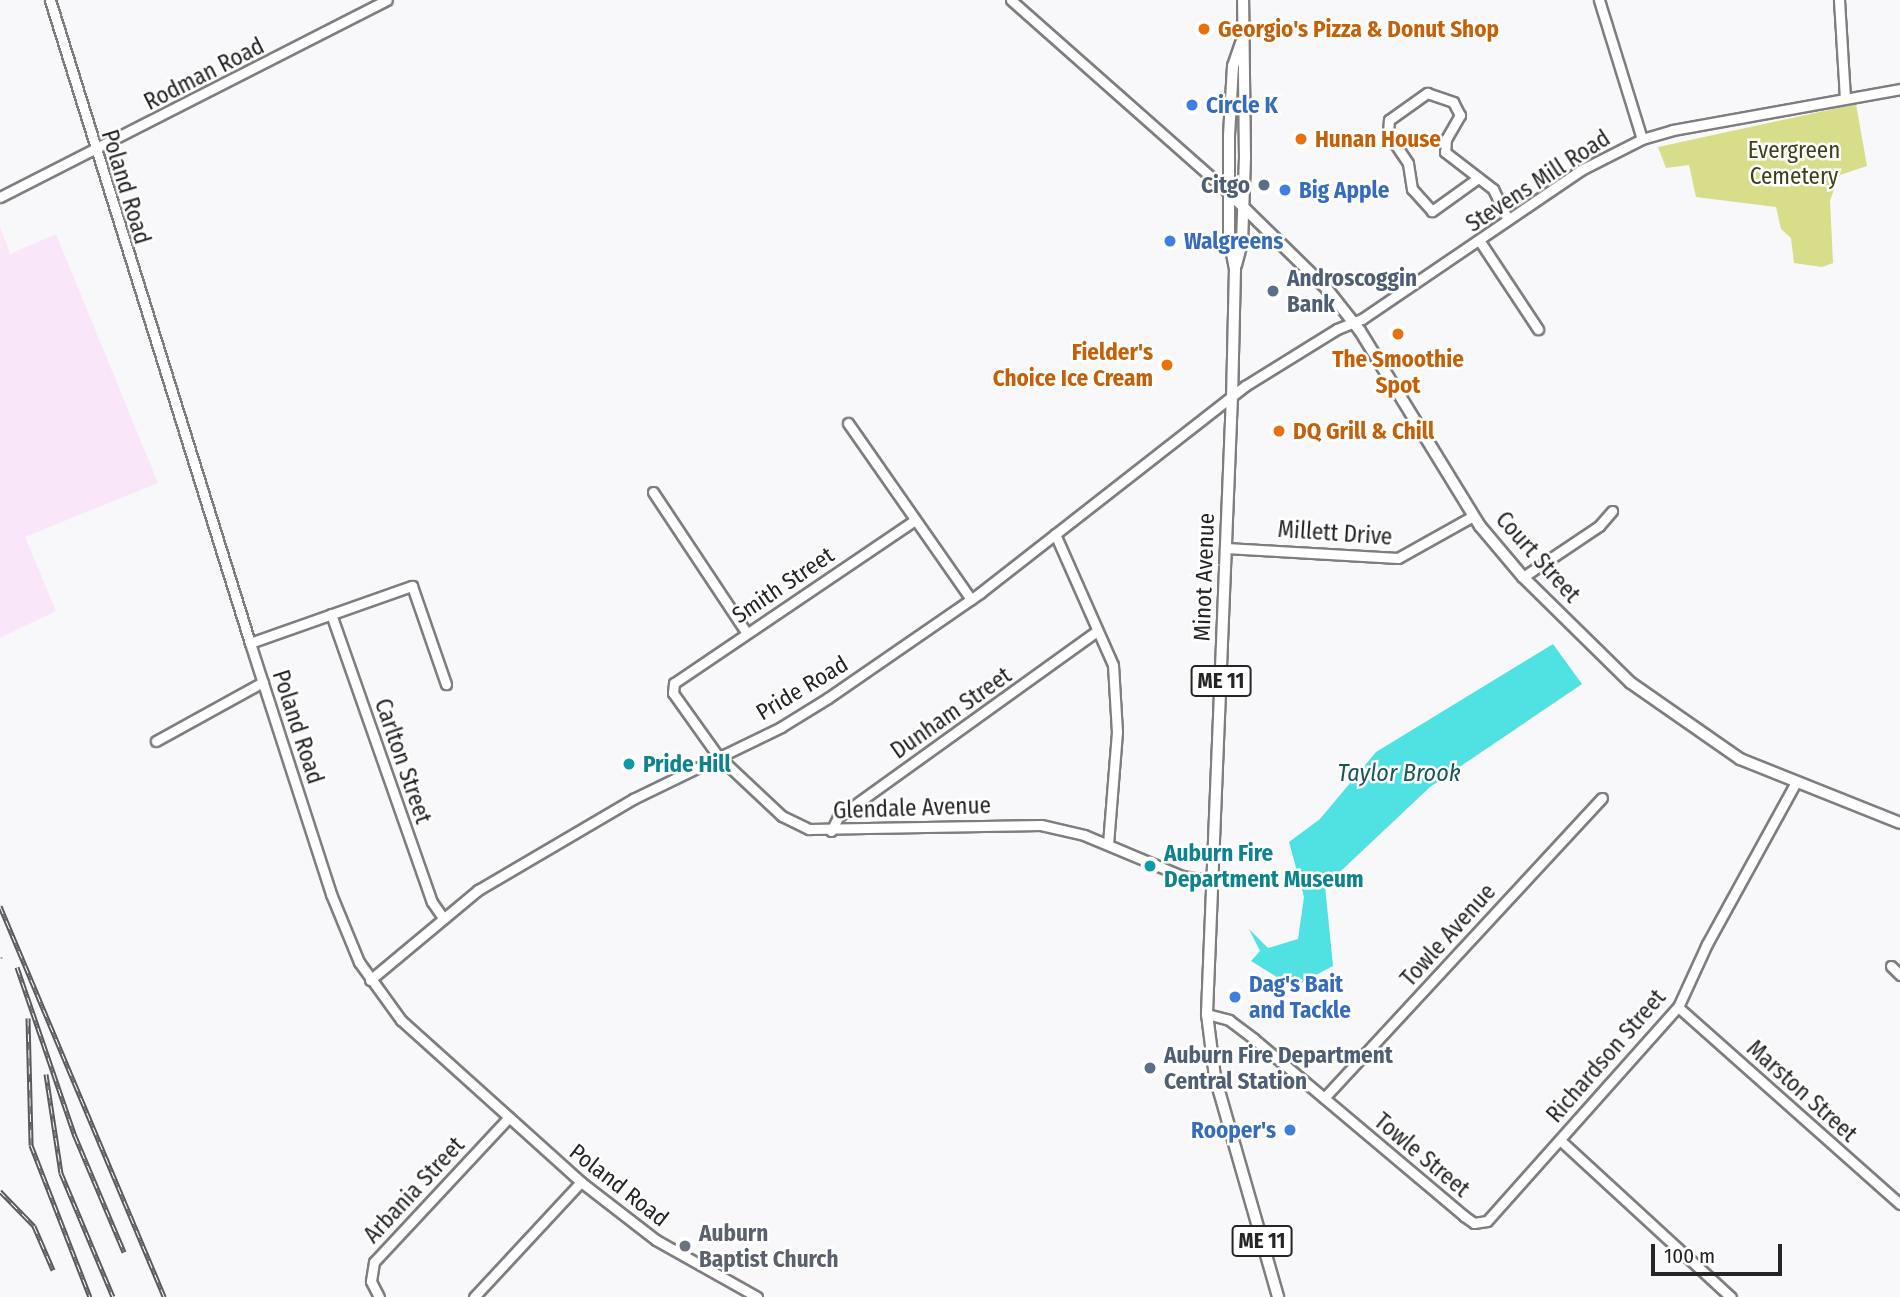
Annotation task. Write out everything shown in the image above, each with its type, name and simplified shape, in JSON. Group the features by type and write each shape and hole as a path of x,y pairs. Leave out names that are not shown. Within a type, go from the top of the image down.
{"main road":[{"name":"Minot Avenue","path":"1235,268 1242,243 1247,68 1241,43 1243,0"},
{"name":"Minot Avenue","path":"1241,43 1233,66 1228,192 1235,268 1232,396 1207,1014 1215,1077 1278,1297"},
{"name":"Court Street","path":"1228,192 1327,289 1353,323 1473,516 1523,577 1651,700 1740,760 1795,784 1900,823"}],"street":[{"name":"Poland Road","path":"50,0 94,151 331,894 370,980 401,1020 580,1182 656,1240 757,1297"},
{"name":"Rodman Road","path":"0,197 387,0"},
{"path":"1011,0 1228,192"},
{"path":"1599,0 1642,139"},
{"path":"1839,0 1845,97"},
{"name":"Stevens Mill Road","path":"1232,396 1353,323 1581,170 1642,139 1845,97 1900,89"},
{"path":"1478,178 1432,211 1412,189 1408,163 1388,133 1389,120 1427,93 1453,103 1460,116 1446,139 1445,152 1478,178 1493,190 1508,220"},
{"path":"1479,240 1538,329"},
{"name":"Pride Road","path":"370,980 478,890 578,831 810,710 971,599 1232,396"},
{"path":"848,423 971,599"},
{"path":"653,492 746,632"},
{"path":"1523,577 1599,526 1612,512"},
{"name":"Millett Drive","path":"1226,548 1398,558 1473,516"},
{"name":"Smith Street","path":"674,683 915,520"},
{"path":"1055,534 1113,665 1118,711 1108,844"},
{"path":"250,643 412,586 446,684"},
{"name":"Carlton Street","path":"331,614 432,902 443,918"},
{"name":"Dunham Street","path":"831,831 838,817 1097,631"},
{"path":"156,741 263,682"},
{"name":"Glendale Avenue","path":"674,683 673,693 718,756 788,821 831,831 1015,823 1056,827 1108,844 1182,876 1212,881"},
{"name":"Richardson Street","path":"1481,1223 1496,1213 1678,1007 1707,944 1795,784"},
{"name":"Towle Avenue","path":"1324,1098 1602,798"},
{"path":"1891,966 1900,975"},
{"name":"Marston Street","path":"1678,1007 1900,1204"},
{"name":"Towle Street","path":"1207,1014 1234,1023 1464,1216 1481,1223"},
{"name":"Arbania Street","path":"379,1297 371,1281 374,1262 509,1117"},
{"path":"1560,1140 1731,1297"},
{"path":"474,1297 580,1182"}],"shaded area":[{"path":"0,227 10,254 56,234 158,483 25,537 56,611 0,638"}],"green space":[{"name":"Evergreen Cemetery","path":"1856,104 1867,166 1840,175 1830,200 1833,263 1822,267 1794,263 1791,238 1781,229 1776,207 1696,197 1689,165 1666,168 1658,147"}],"water":[{"name":"Taylor Brook","path":"1553,644 1582,684 1430,787 1325,886 1333,966 1293,987 1251,961 1260,951 1249,929 1268,948 1298,939 1304,897 1289,842 1320,819 1376,752"}],"railway":[{"path":"0,906 164,1297"},
{"path":"17,967 75,1136 124,1252"},
{"path":"28,1018 31,1145 90,1297"},
{"path":"46,1074 61,1173 113,1297"},
{"path":"0,1191 34,1226 53,1270"}],"place":[{"name":"Georgio's Pizza & Donut Shop","path":"1204,29"},
{"name":"Circle K","path":"1192,105"},
{"name":"Hunan House","path":"1301,139"},
{"name":"Citgo","path":"1264,185"},
{"name":"Big Apple","path":"1285,190"},
{"name":"Walgreens","path":"1170,241"},
{"name":"Androscoggin Bank","path":"1273,291"},
{"name":"The Smoothie Spot","path":"1398,334"},
{"name":"Fielder's Choice Ice Cream","path":"1167,365"},
{"name":"DQ Grill & Chill","path":"1279,431"},
{"name":"Pride Hill","path":"629,764"},
{"name":"Auburn Fire Department Museum","path":"1150,866"},
{"name":"Dag's Bait and Tackle","path":"1235,997"},
{"name":"Auburn Fire Department Central Station","path":"1150,1068"},
{"name":"Rooper's","path":"1290,1130"},
{"name":"Auburn Baptist Church","path":"685,1246"}]}
